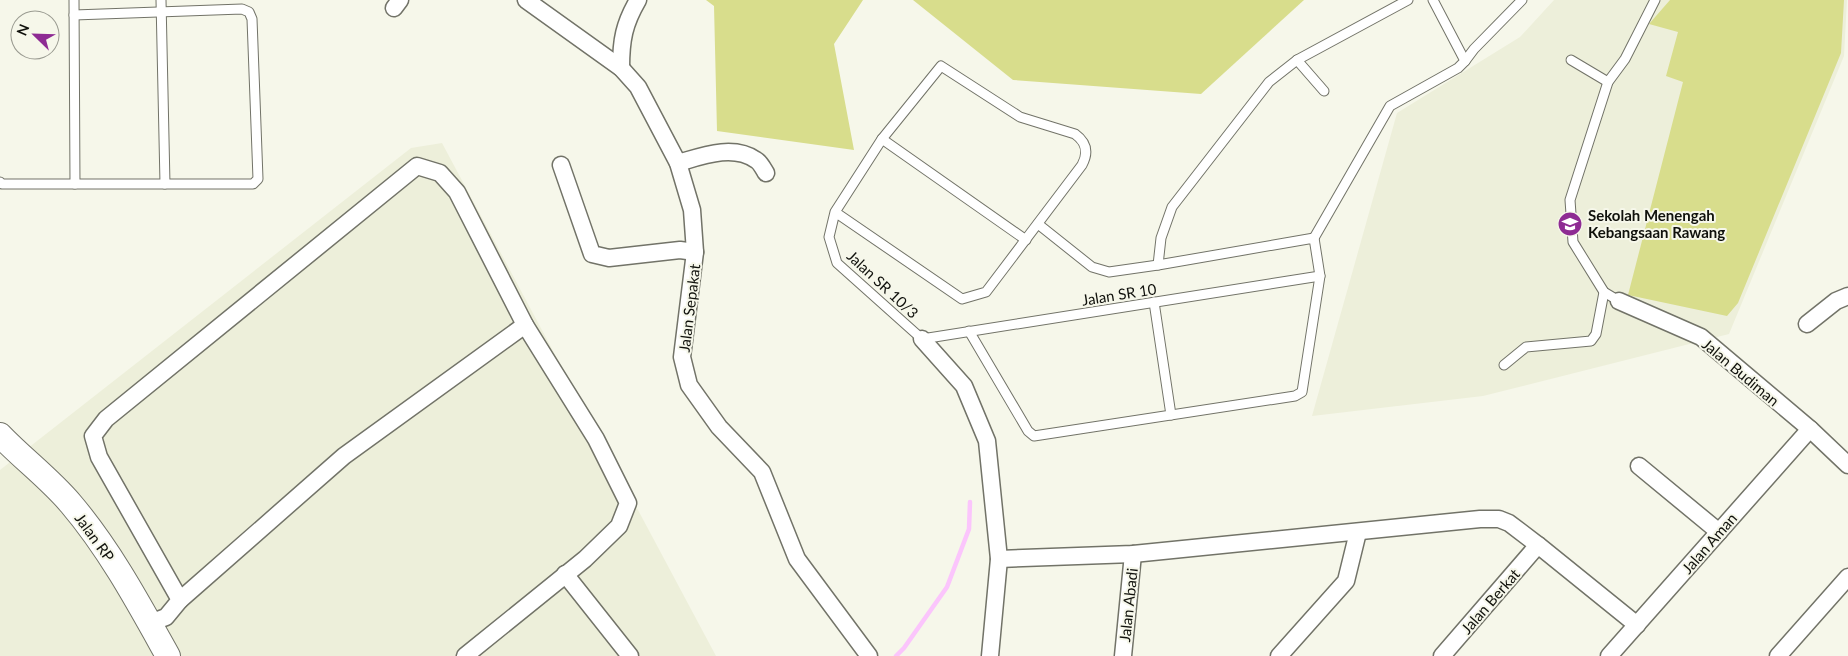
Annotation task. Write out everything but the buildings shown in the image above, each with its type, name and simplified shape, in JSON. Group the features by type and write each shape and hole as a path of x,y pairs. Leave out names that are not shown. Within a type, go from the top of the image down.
{"street":[{"name":"Jalan Sepakat","path":"526,0 621,68 638,86 678,163 692,210 695,252 682,358 689,384 720,426 762,472 797,559 869,656"},
{"path":"621,68 621,48 624,30 628,17 638,0"},
{"path":"678,163 710,154 727,152 743,154 758,160 766,173"},
{"path":"180,600 99,457 93,436 106,419 417,166 440,173 457,192 525,325 596,439 628,503 619,526 585,559 465,656"},
{"path":"561,166 592,254 609,258 680,250 695,252"},
{"path":"1807,324 1836,301 1848,296"},
{"name":"Jalan Budiman","path":"1619,301 1701,337 1848,465"},
{"path":"150,624 166,617 180,600 344,456 525,325"},
{"path":"922,339 964,386 987,441 999,559 990,656"},
{"name":"Jalan Aman","path":"1609,656 1810,430"},
{"name":"Jalan RP","path":"0,435 72,505 114,562 168,656"},
{"path":"1639,466 1719,532"},
{"path":"999,559 1133,554 1492,518 1509,523 1637,625"},
{"path":"1279,656 1346,581 1358,532"},
{"name":"Jalan Berkat","path":"1442,656 1538,545"},
{"name":"Jalan Abadi","path":"1123,656 1133,554"},
{"path":"565,574 630,656"},
{"path":"1778,656 1848,577"}],"lane":[{"path":"74,0 75,184"},
{"path":"161,0 165,184"},
{"path":"1158,265 1161,238 1172,207 1269,82 1298,60 1408,0"},
{"path":"1433,0 1465,61"},
{"path":"969,331 1028,431 1034,436 1299,395 1304,388 1320,276 1314,238 1390,106 1458,68 1522,0"},
{"path":"1619,301 1604,292 1572,242 1570,200 1608,82 1625,59 1655,0"},
{"path":"0,182 2,184 253,184 258,179 252,15 246,9 74,15"},
{"path":"1298,60 1324,91"},
{"path":"1571,60 1608,82"},
{"name":"Jalan SR 10/3","path":"922,339 837,263 830,237 835,212 882,139 941,66 1020,117 1075,134 1085,144 1086,158 1038,224"},
{"path":"882,139 1026,240"},
{"path":"835,212 962,299 986,292 1038,224 1092,267 1109,272 1314,238"},
{"name":"Jalan SR 10","path":"922,339 1320,276"},
{"path":"1504,365 1526,347 1591,341 1596,334 1604,292"},
{"path":"1154,302 1171,415"}],"shaded area":[{"name":"Sekolah Menengah Kebangsaan Rawang","path":"1554,0 1847,0 1844,56 1729,334 1483,396 1312,416 1397,113 1520,37"},
{"path":"442,143 716,656 0,656 0,470 411,148"}],"green space":[{"path":"706,0 863,0 834,44 854,150 717,131 714,6"},
{"path":"913,0 1304,0 1201,94 1013,80"},
{"path":"1670,0 1844,0 1841,53 1738,303 1727,316 1628,295 1683,82 1666,76 1678,32 1649,24"}],"waterway":[{"path":"896,656 904,648 947,587 969,529 970,502"}],"place":[{"name":"Sekolah Menengah Kebangsaan Rawang","path":"1570,224"}]}
